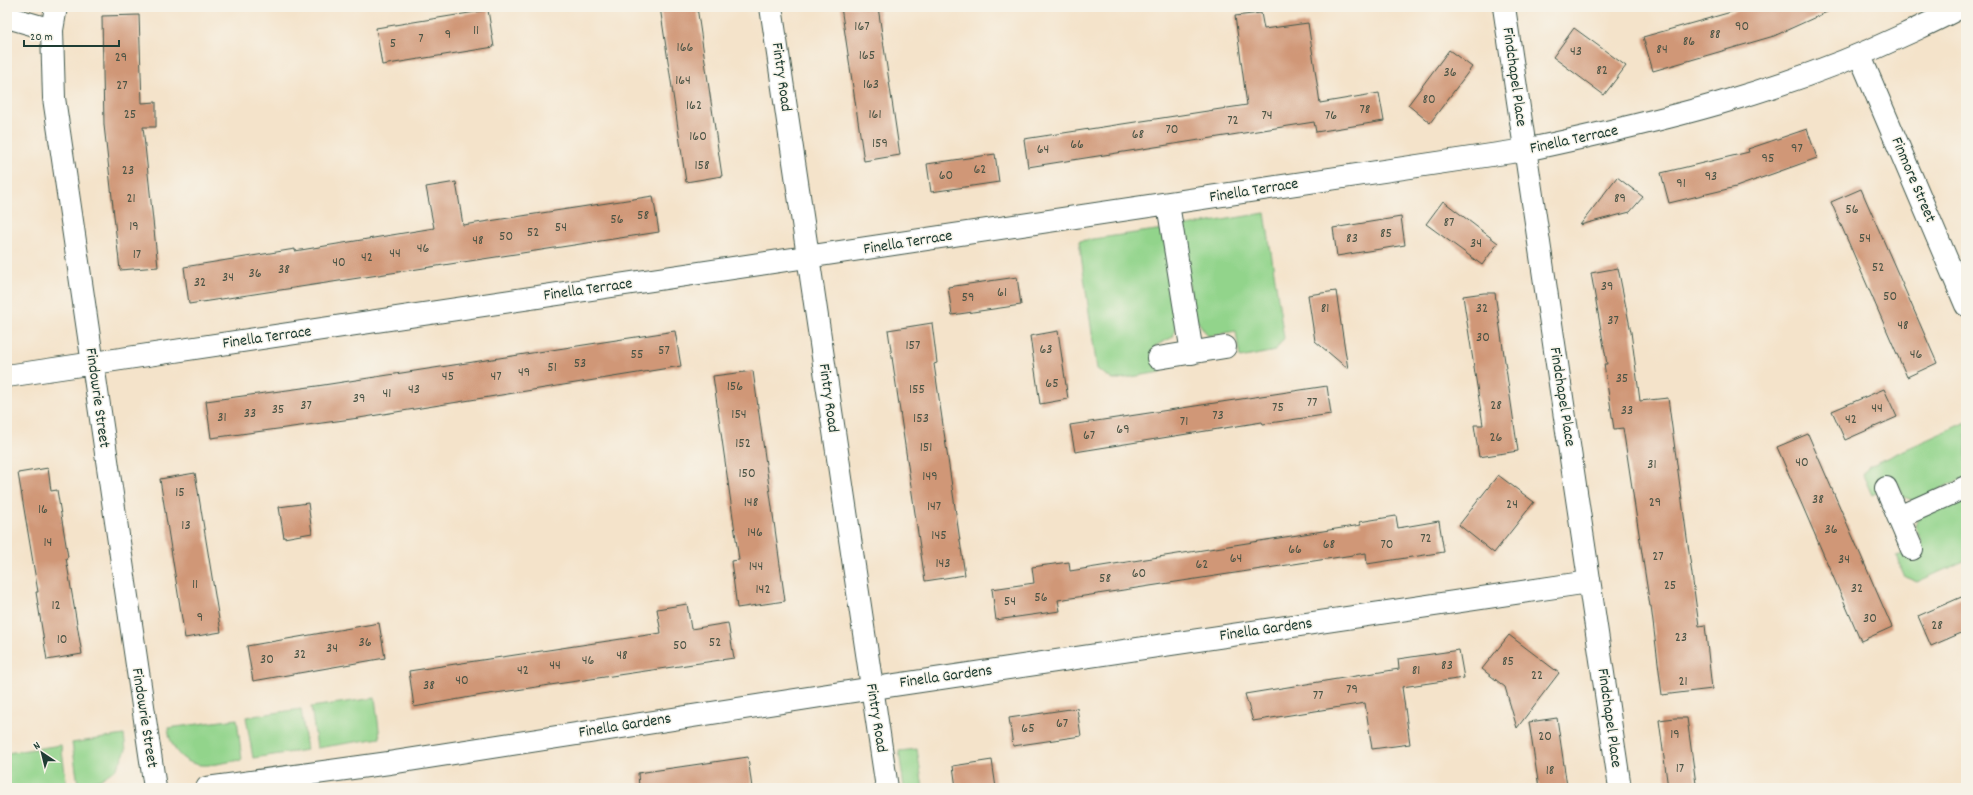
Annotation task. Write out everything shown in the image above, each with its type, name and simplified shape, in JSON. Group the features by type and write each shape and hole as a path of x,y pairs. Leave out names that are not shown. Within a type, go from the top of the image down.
{"street":[{"name":"Findowrie Street","path":"56,7 52,30 54,98 91,364 155,788"},
{"name":"Fintry Road","path":"771,7 887,788"},
{"name":"Findchapel Place","path":"1504,7 1620,788"},
{"name":"Finella Terrace","path":"7,376 808,258 1525,150 1624,129 1740,99 1860,56 1961,7"},
{"path":"7,17 52,30"},
{"name":"Finmore Street","path":"1860,56 1966,305"},
{"path":"1168,204 1192,353"},
{"path":"1158,358 1225,347"},
{"path":"1899,517 1966,487"},
{"path":"1886,488 1912,549"},
{"name":"Finella Gardens","path":"207,788 389,764 872,688 1589,582"}],"green space":[{"path":"1265,213 1284,338 1275,351 1240,358 1236,331 1208,336 1194,316 1180,227"},
{"path":"1163,229 1178,319 1173,337 1155,346 1161,372 1113,380 1097,369 1079,241"},
{"path":"1966,422 1966,477 1914,501 1904,497 1898,483 1872,495 1863,475 1869,466"},
{"path":"1966,496 1966,560 1917,582 1905,577 1896,556 1923,545 1915,526 1919,516"},
{"path":"375,698 380,738 317,748 311,707"},
{"path":"301,709 307,750 253,758 246,717"},
{"path":"237,719 242,760 210,765 194,764 182,757 171,742 168,728"},
{"path":"124,735 126,750 117,768 100,780 78,784 72,743"},
{"path":"61,745 67,786 54,788 7,788 7,753"},
{"path":"917,749 923,788 904,788 899,751"}],"building":[{"path":"660,7 697,7 722,176 686,182"},
{"path":"841,7 878,7 900,155 864,161"},
{"path":"1749,7 1838,7 1774,36 1653,71 1643,37"},
{"path":"488,10 494,47 382,65 376,28"},
{"path":"1261,13 1264,29 1308,23 1320,103 1379,93 1384,121 1316,132 1314,122 1028,167 1024,139 1247,105 1235,16"},
{"path":"139,15 142,103 156,102 156,127 143,127 158,267 120,270 104,125 102,16"},
{"path":"1574,28 1626,66 1604,95 1553,57"},
{"path":"1449,50 1472,67 1430,123 1408,105"},
{"path":"1807,129 1817,158 1736,187 1669,203 1661,173 1749,152 1748,149"},
{"path":"995,154 999,182 931,192 927,164"},
{"path":"1617,177 1643,197 1630,212 1580,225"},
{"path":"456,182 463,225 653,196 659,232 189,304 184,267 295,249 295,251 434,228 426,187"},
{"path":"1861,189 1937,363 1907,377 1831,202"},
{"path":"1443,201 1498,243 1482,265 1426,224"},
{"path":"1401,217 1405,245 1337,256 1333,228"},
{"path":"1618,268 1631,332 1640,401 1668,398 1699,626 1705,625 1712,689 1662,695 1651,606 1623,428 1614,429 1604,364 1607,364 1591,273"},
{"path":"1017,277 1021,305 952,315 948,287"},
{"path":"1336,291 1348,369 1315,341 1308,295"},
{"path":"1495,293 1518,451 1479,457 1474,425 1483,425 1463,296"},
{"path":"932,323 937,363 934,364 965,575 925,581 888,330"},
{"path":"675,331 681,366 359,418 211,438 206,401 317,386"},
{"path":"1058,331 1068,399 1040,404 1030,336"},
{"path":"753,371 785,601 737,608 731,561 739,560 713,376"},
{"path":"1327,386 1331,414 1263,424 1262,422 1075,452 1070,425"},
{"path":"1884,389 1897,417 1845,440 1832,411"},
{"path":"1808,434 1892,627 1861,641 1777,447"},
{"path":"48,468 51,491 57,490 68,557 66,558 82,654 47,660 36,592 38,592 18,473"},
{"path":"195,473 221,632 185,638 160,479"},
{"path":"1498,475 1534,502 1494,553 1459,525"},
{"path":"308,503 312,533 284,538 279,507"},
{"path":"1396,516 1398,528 1439,521 1444,552 1367,564 1366,553 1058,600 1060,611 996,620 992,589 1034,583 1032,567 1069,562 1070,571 1361,525 1359,522"},
{"path":"1966,595 1966,631 1931,646 1918,616"},
{"path":"687,604 691,629 728,623 734,658 482,695 414,707 409,671 661,633 657,609"},
{"path":"379,623 385,658 253,681 247,646"},
{"path":"1509,635 1559,673 1517,728 1505,687 1482,669"},
{"path":"1459,650 1464,678 1402,687 1410,744 1372,749 1365,703 1253,721 1245,694 1399,669 1398,659"},
{"path":"1077,708 1081,736 1013,746 1009,718"},
{"path":"1557,718 1567,786 1539,788 1529,722"},
{"path":"1687,718 1696,784 1668,788 1659,720"},
{"path":"748,757 752,788 639,788 638,773"},
{"path":"992,760 996,788 956,788 953,766"}]}
